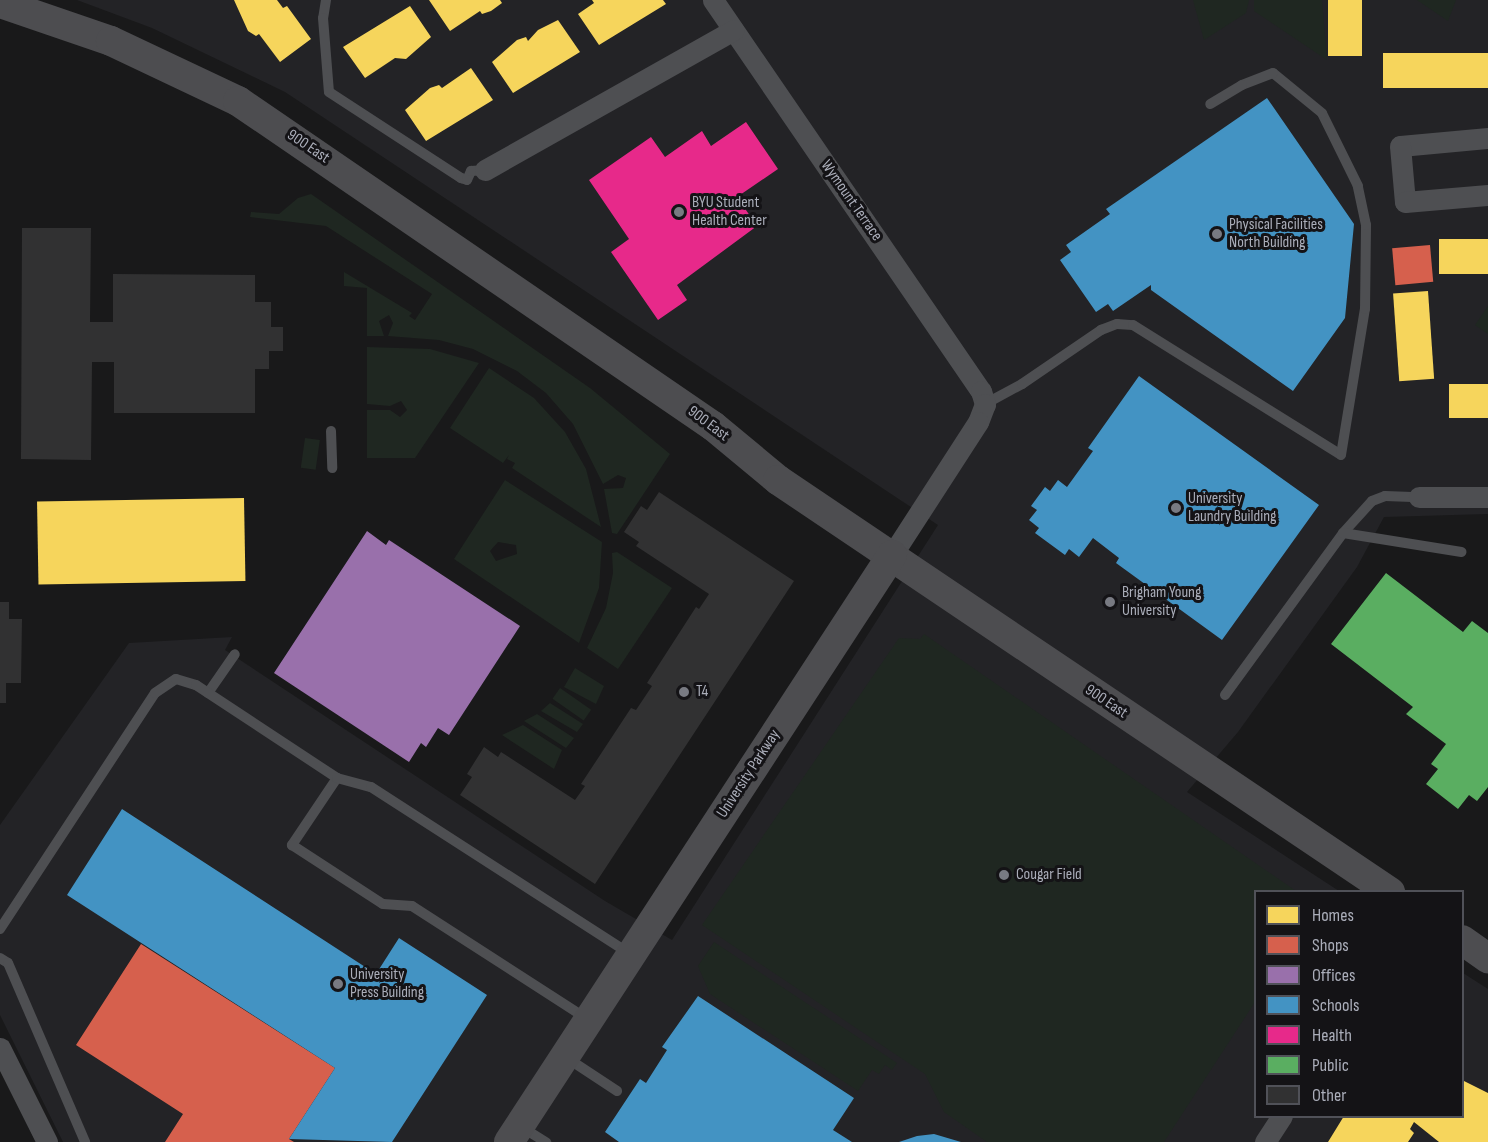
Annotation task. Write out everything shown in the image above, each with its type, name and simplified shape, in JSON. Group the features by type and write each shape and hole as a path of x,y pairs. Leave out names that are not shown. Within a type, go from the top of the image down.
{"main road":[{"name":"900 East","path":"0,3 111,41 238,101 535,302 713,426 778,480 1389,890"},
{"name":"University Parkway","path":"514,1134 892,555"},
{"path":"1464,941 1488,958"}],"street":[{"name":"Wymount Terrace","path":"712,0 976,382 985,404"},
{"path":"485,170 733,30"},
{"path":"1488,138 1400,146 1405,202 1488,195"},
{"name":"University Parkway","path":"892,555 978,422 985,404"},
{"path":"1419,497 1488,497"},
{"path":"0,1048 47,1142"},
{"path":"1265,1142 1281,1118"}],"lane":[{"path":"326,0 323,18 329,92 461,178 467,180 471,171 485,170"},
{"path":"985,404 1022,384 1101,330 1118,324 1132,325 1341,455 1365,309 1366,225 1358,186 1322,113 1273,73 1242,85 1210,105"},
{"path":"331,431 332,468"},
{"path":"1225,695 1343,533 1372,501 1385,496 1419,497"},
{"path":"1343,533 1461,552"},
{"path":"208,693 234,654"},
{"path":"0,929 156,693 176,679 190,682 208,693 337,778 371,787 631,955"},
{"path":"337,778 292,845 383,904 412,906 589,1019"},
{"path":"0,958 8,963 85,1142"},
{"path":"565,1056 617,1090"},
{"path":"514,1134 546,1142"}],"shaded area":[{"name":"Brigham Young University","path":"77,0 1488,0 1488,514 1384,517 1357,567 1238,732 1187,792 1337,890 1254,890 1254,1118 1464,1118 1464,974 1488,989 1488,1142 63,1142 0,1015 0,825 129,643 232,637 225,650 605,901 672,940 938,525 285,92 152,28"},
{"path":"1193,0 1249,0 1246,13 1204,40"},
{"path":"1254,0 1322,0 1327,60 1254,11"},
{"path":"1417,0 1456,0 1448,21"},
{"path":"311,194 590,388 670,454 617,534 612,533 604,489 623,488 626,478 618,475 603,484 573,424 546,393 517,371 473,349 439,340 388,336 393,323 389,315 379,321 384,336 367,336 367,288 344,286 344,272 412,313 409,316 415,320 432,294 326,226 250,217 251,212 279,214 298,198"},
{"path":"1488,306 1488,334 1475,325"},
{"path":"367,347 430,349 479,363 415,458 367,458 367,410 390,410 400,417 407,410 401,401 390,406 367,404"},
{"path":"489,368 534,398 565,432 586,469 601,527 512,468 515,463 507,459 509,455 503,463 450,428"},
{"path":"305,438 320,440 316,470 301,468"},
{"path":"505,480 602,542 599,588 579,643 454,559","holes":["498,542 516,545 517,554 496,561 490,551"]},
{"path":"617,552 672,588 618,669 587,648 606,608 613,573 612,553"},
{"name":"Cougar Field","path":"924,634 1295,890 1254,890 1254,1004 1164,1142 987,1142 944,1112 925,1074 702,925 899,638 920,639"},
{"path":"575,668 604,686 596,704 564,687"},
{"path":"560,688 591,710 584,720 553,699"},
{"path":"550,703 583,724 577,732 541,711"},
{"path":"537,714 574,738 566,748 524,721"},
{"path":"523,725 562,750 554,769 502,735"},
{"path":"714,942 897,1063 892,1070 885,1065 879,1074 872,1070 858,1091 710,994 698,966"}],"building: Homes":[{"path":"234,0 277,0 283,8 287,6 311,39 280,62 259,34 256,36 248,31"},
{"path":"429,0 500,0 502,3 491,11 482,14 480,11 450,31"},
{"path":"592,0 663,0 666,4 599,45 578,14 594,3"},
{"path":"1328,0 1362,0 1362,56 1328,56"},
{"path":"410,6 431,37 406,59 395,58 365,78 343,47"},
{"path":"558,20 580,52 513,93 492,62 517,40 526,37 528,41 538,30"},
{"path":"1383,53 1488,53 1488,88 1383,88"},
{"path":"471,68 493,100 426,141 405,110 430,88 439,85 442,88"},
{"path":"1439,239 1488,239 1488,274 1439,274"},
{"path":"1428,291 1434,379 1399,381 1393,293"},
{"path":"1449,384 1488,384 1488,418 1449,418"},
{"path":"244,498 245,581 38,585 37,502"},
{"path":"1464,1081 1488,1093 1488,1142 1439,1142 1414,1122 1410,1129 1414,1133 1408,1142 1328,1142 1343,1118 1464,1118"}],"building: Shops":[{"path":"1430,245 1433,282 1395,285 1392,248"},
{"path":"141,944 335,1068 289,1139 294,1142 165,1142 183,1114 76,1045"}],"building: Offices":[{"path":"367,531 386,545 389,540 520,626 449,735 438,728 426,747 421,743 409,762 274,673"}],"building: Schools":[{"name":"Physical Facilities North Building","path":"1267,98 1354,224 1345,318 1293,391 1151,290 1151,285 1113,311 1108,304 1096,312 1060,260 1071,252 1066,245 1110,214 1106,209"},
{"name":"University Laundry Building","path":"1139,376 1319,505 1222,640 1116,563 1119,558 1093,538 1079,557 1069,549 1065,555 1035,533 1039,528 1029,520 1037,510 1031,506 1045,487 1050,491 1058,480 1067,487 1093,451 1088,448"},
{"name":"University Press Building","path":"122,809 376,974 399,938 487,995 392,1142 289,1139 335,1068 67,895"},
{"path":"698,996 854,1098 833,1130 852,1142 619,1142 605,1132 640,1079 646,1083 667,1050 662,1047"},
{"path":"934,1134 961,1142 899,1142 917,1136"}],"building: Health":[{"name":"BYU Student Health Center","path":"746,122 778,169 737,197 757,226 677,285 687,300 658,320 611,252 629,239 589,180 651,137 665,157 702,131 711,146"}],"building: Public":[{"path":"1386,573 1463,632 1472,621 1488,633 1488,787 1477,801 1469,795 1458,809 1426,784 1438,769 1431,764 1446,744 1406,714 1413,707 1331,644"}],"building: Other":[{"path":"22,228 91,228 90,322 113,322 113,274 255,275 255,302 271,302 271,327 283,327 283,351 269,351 269,369 255,369 255,413 114,413 114,362 92,362 91,460 21,459"},
{"name":"T4","path":"659,492 794,581 595,884 460,795 472,777 467,774 484,747 498,757 501,752 575,800 585,786 581,784 631,708 636,710 652,686 647,683 696,607 699,609 709,594 636,546 639,542 624,532 641,506 647,510"},
{"path":"0,602 9,602 9,619 22,619 21,683 6,683 6,703 0,703"}],"place":[{"name":"BYU Student Health Center","path":"679,212"},
{"name":"Physical Facilities North Building","path":"1217,234"},
{"name":"University Laundry Building","path":"1176,508"},
{"name":"Brigham Young University","path":"1110,602"},
{"name":"T4","path":"684,692"},
{"name":"Cougar Field","path":"1004,875"},
{"name":"University Press Building","path":"338,984"}]}
